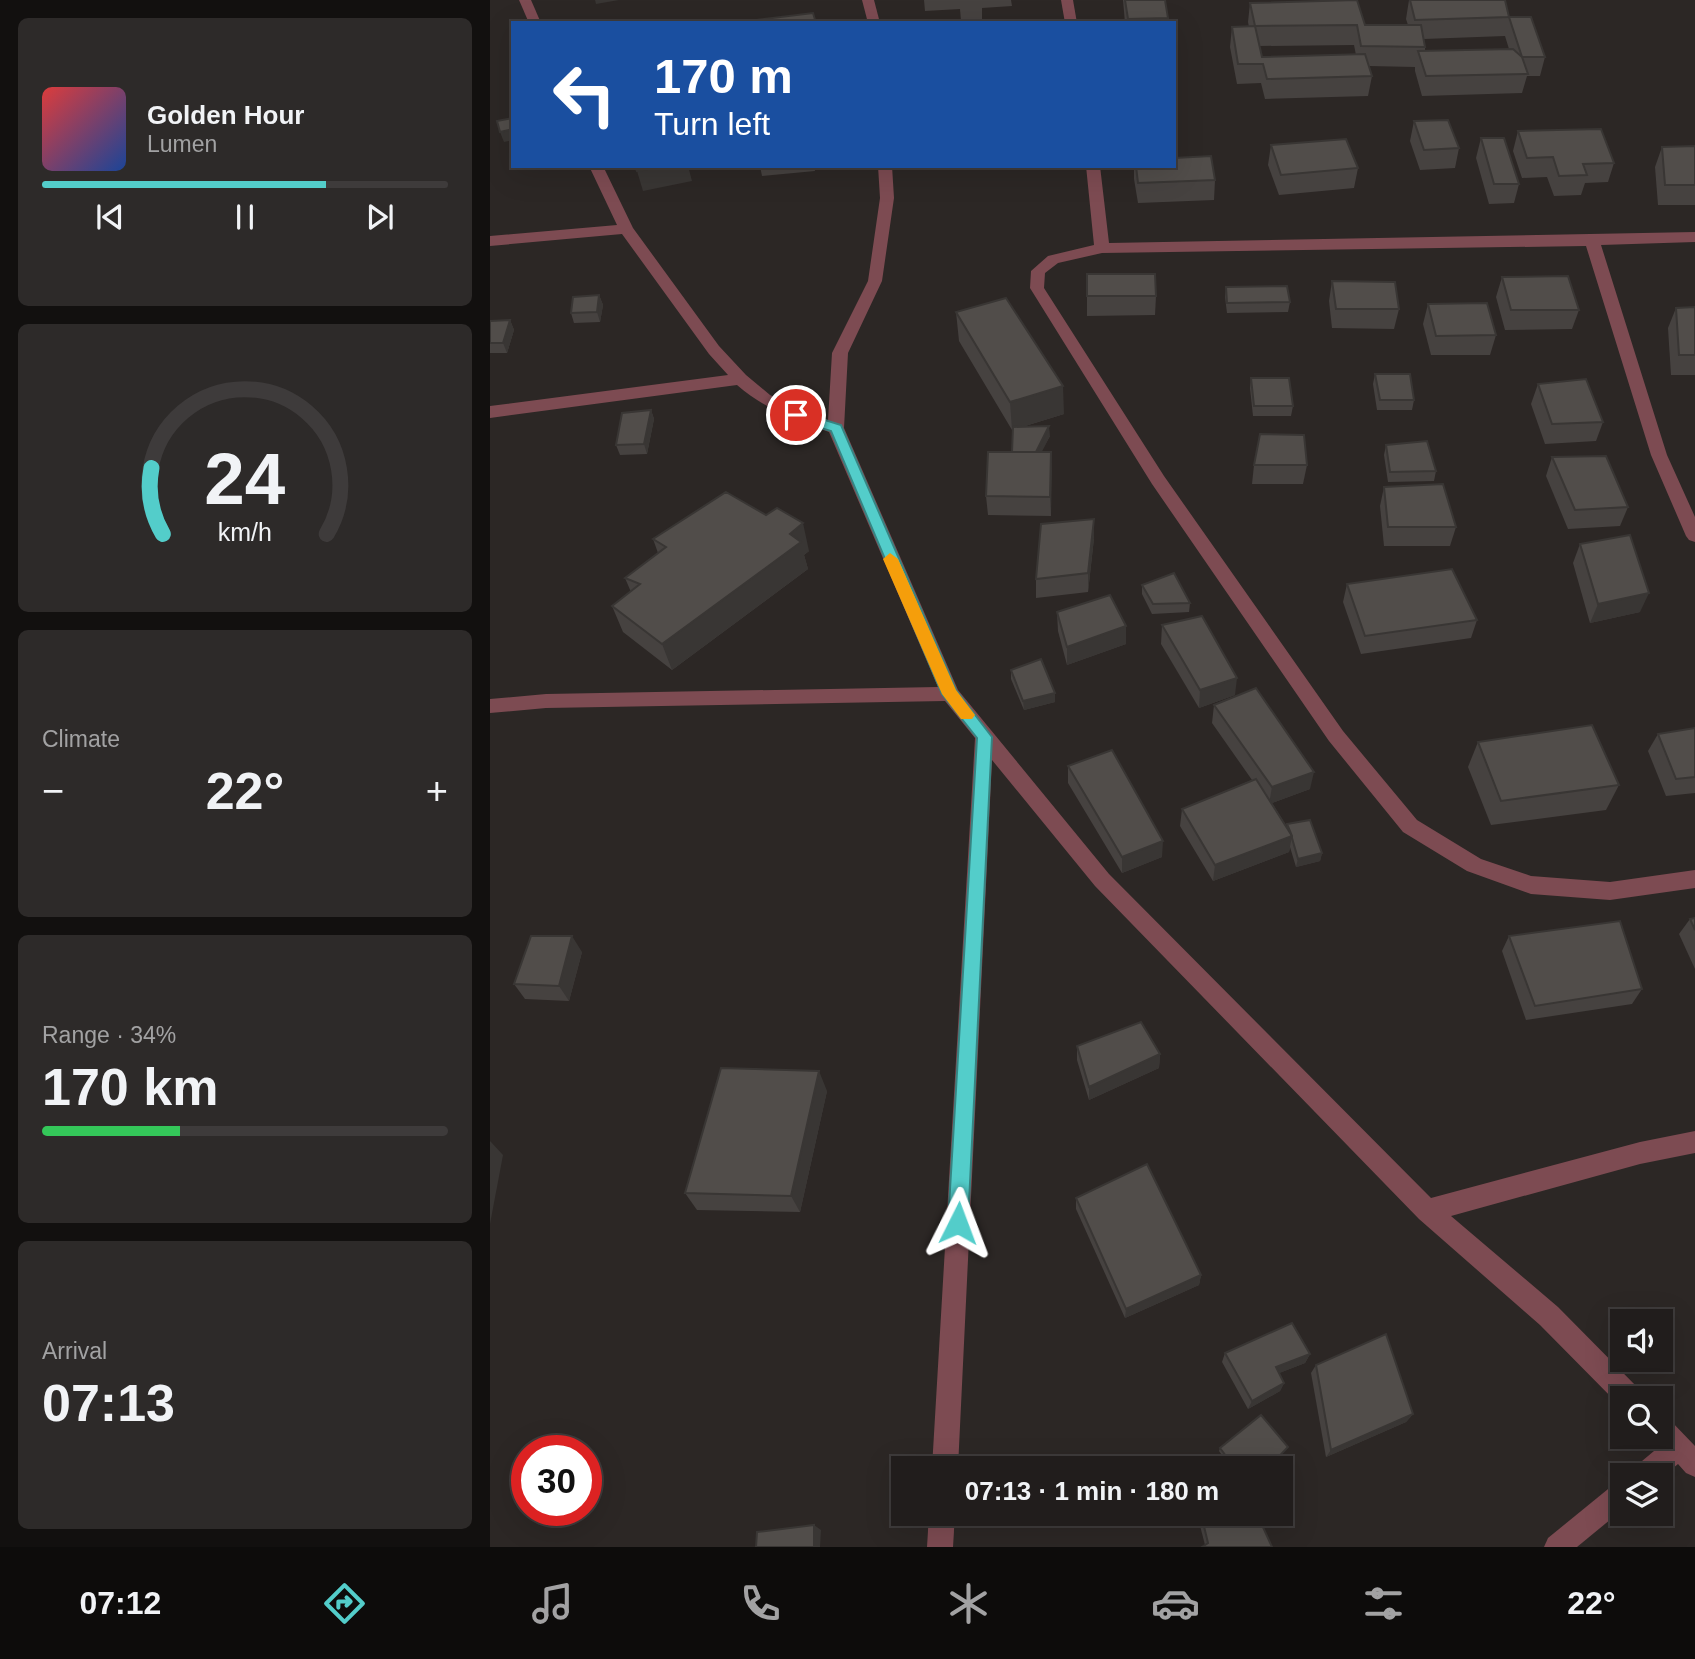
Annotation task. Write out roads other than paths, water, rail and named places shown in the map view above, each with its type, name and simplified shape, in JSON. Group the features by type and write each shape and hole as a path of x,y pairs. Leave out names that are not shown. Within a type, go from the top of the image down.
{"street":[{"path":"525,0 534,21"},
{"path":"868,0 873,21"},
{"path":"1067,0 1071,21"},
{"path":"597,168 626,229 714,350 740,379 764,399 796,415 836,428"},
{"path":"885,168 887,198 875,281 839,354 836,428 950,694 1102,880 1427,1211 1549,1316 1618,1386"},
{"path":"1093,168 1102,248"},
{"path":"490,241 626,229"},
{"path":"1695,237 1102,248 1053,259 1038,271 1037,288 1158,481 1336,736 1410,826 1474,865 1531,885 1610,891 1695,879"},
{"path":"1592,241 1652,433 1695,536"},
{"path":"490,412 740,379"},
{"path":"490,706 546,701 950,694"},
{"path":"946,1456 985,737"},
{"path":"1427,1211 1640,1153 1695,1142"},
{"path":"1673,1441 1687,1456"},
{"path":"1557,1547 1610,1504"},
{"path":"940,1547 941,1526"}]}
